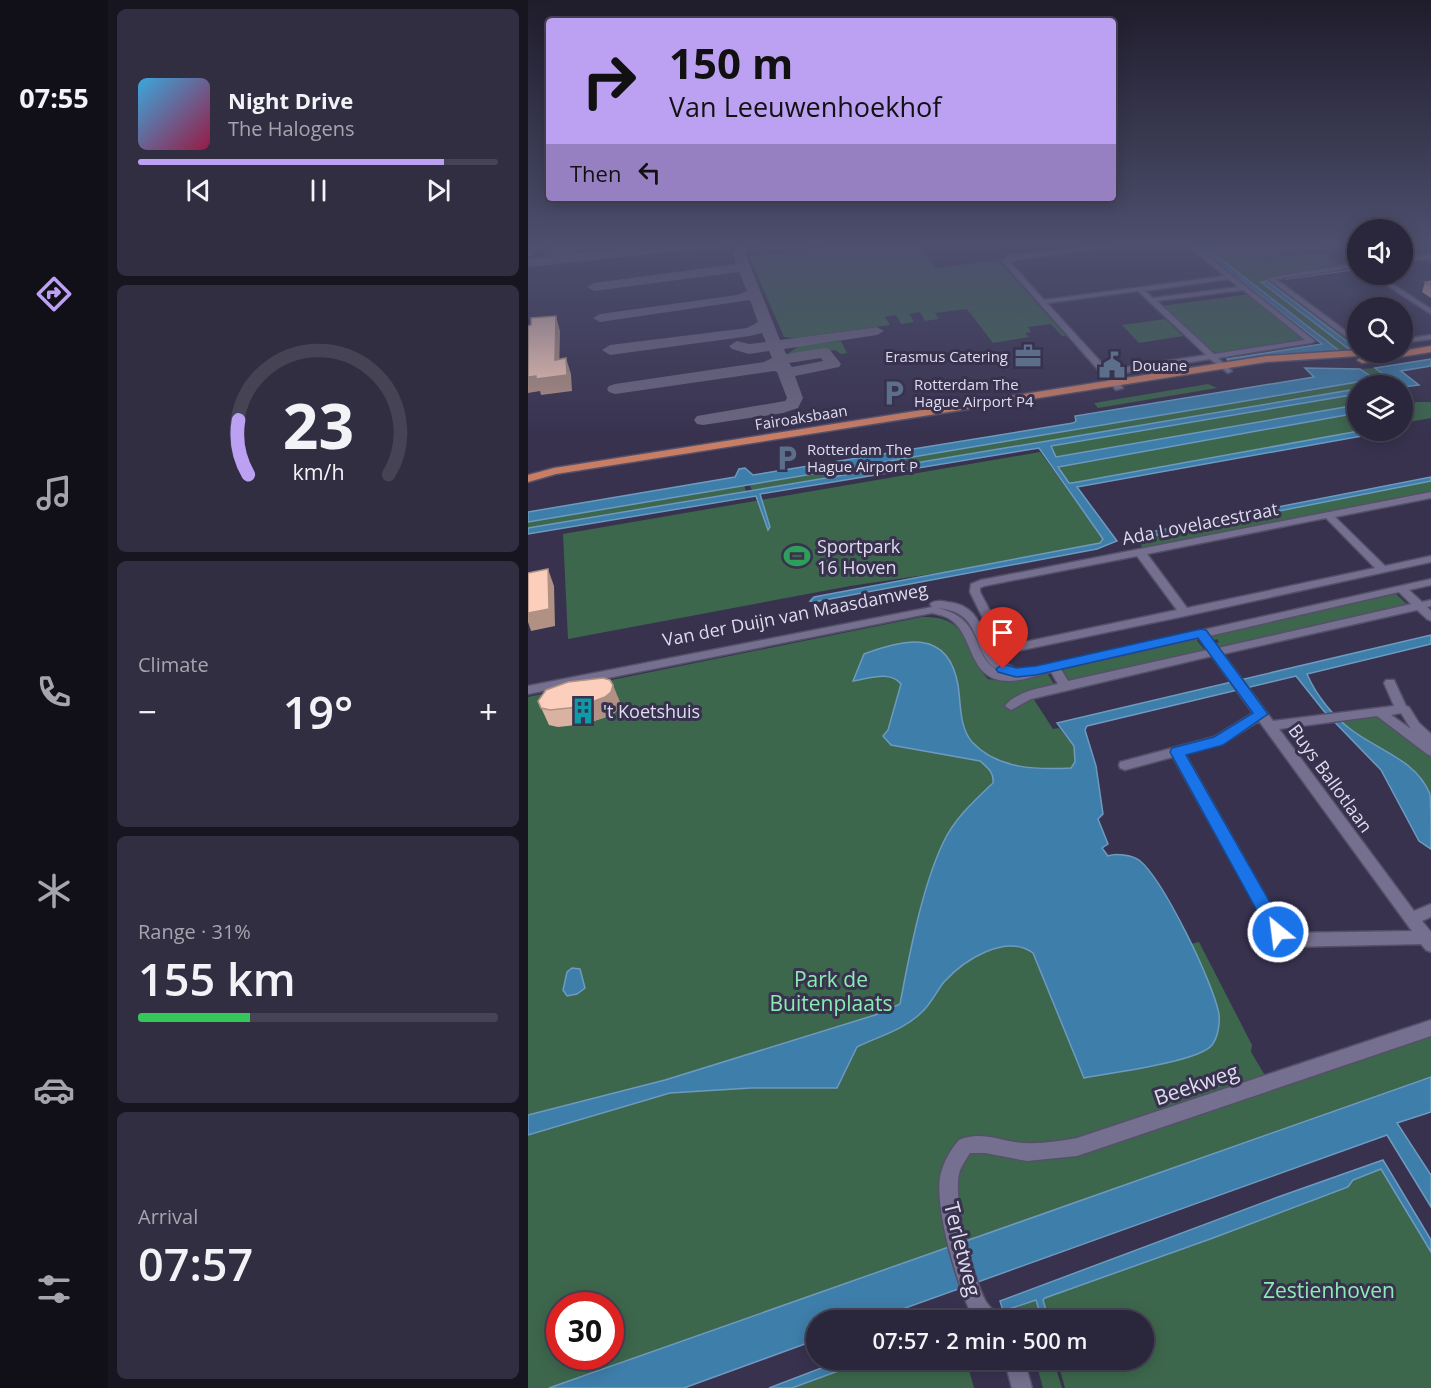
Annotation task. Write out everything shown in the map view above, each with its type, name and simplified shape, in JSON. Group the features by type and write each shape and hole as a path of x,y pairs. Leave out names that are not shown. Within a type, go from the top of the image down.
{"main road":[{"path":"1413,346 1431,344"},
{"name":"Fairoaksbaan","path":"528,479 554,471 1048,394 1075,394 1225,369 1283,362 1356,361 1431,349"},
{"name":"Fairoaksbaan","path":"1225,369 1279,358 1347,356"}],"street":[{"path":"1047,308 1117,386"},
{"path":"1159,308 1225,369"},
{"path":"1106,374 1311,340 1270,308"},
{"path":"1310,308 1347,336"},
{"path":"1413,339 1431,337"},
{"name":"Ada Lovelacestraat","path":"1157,619 1007,649 1002,645 991,624 975,592 975,586 1431,495"},
{"path":"1328,515 1383,570"},
{"path":"1140,552 1185,613"},
{"path":"1172,640 1157,619 1431,560"},
{"name":"Van der Duijn van Maasdamweg","path":"528,690 932,610 947,612 958,618 989,672 1010,677 1431,582"},
{"path":"1402,589 1425,605 1431,617"},
{"name":"Van der Duijn van Maasdamweg","path":"528,685 937,603 955,605 970,612 999,666 1016,672 1036,670"},
{"path":"1011,706 1027,696 1065,686 1425,605"},
{"name":"Buys Ballotlaan","path":"1201,633 1428,941"},
{"path":"1053,666 1065,686"},
{"path":"1390,683 1401,709"},
{"path":"1270,726 1401,709 1407,712 1409,728"},
{"path":"1378,712 1409,728 1430,746"},
{"path":"1125,765 1218,741 1261,714"},
{"path":"1177,752 1278,932 1287,940 1428,941"},
{"path":"1412,919 1431,910"},
{"name":"Beekweg","path":"971,1143 1036,1153 1077,1147 1431,1028"},
{"name":"Terletweg","path":"971,1143 958,1154 949,1179 954,1230 973,1295 980,1310"},
{"path":"1017,1370 1022,1388"}],"green space":[{"path":"771,308 1041,308 1066,336 1062,336 1051,324 1028,327 1031,332 1025,333 1029,337 993,343 967,309 935,313 939,319 925,321 920,312 909,314 914,322 901,324 896,315 885,317 890,325 794,338 784,337"},
{"path":"1163,308 1268,308 1307,340 1218,353 1210,350"},
{"path":"1284,308 1306,308 1347,338 1347,355"},
{"path":"1165,319 1183,336 1139,343 1122,325"},
{"path":"841,341 847,353 841,354 835,350 791,356 789,353 799,346"},
{"path":"1375,368 1384,375 1370,375 1362,369"},
{"path":"1208,384 1217,388 1098,408 1094,403"},
{"path":"1347,384 1347,391 752,490 749,484"},
{"path":"1347,396 1347,407 1056,457 1050,446"},
{"path":"1431,402 1431,418 1413,421 1413,403"},
{"path":"1347,415 1347,433 1072,483 1069,483 1058,467"},
{"name":"Sportpark 16 Hoven","path":"1040,452 1103,539 1100,543 959,570 850,586 568,639 563,534"},
{"path":"1431,481 1431,492 1144,549 1136,539"},
{"path":"744,485 746,491 528,528 528,522"},
{"path":"1396,594 1409,606 1220,649 1216,643 1219,642 1217,639 1214,640 1210,635"},
{"name":"Park de Buitenplaats","path":"922,617 943,619 957,627 962,633 988,679 1001,681 1046,671 1055,686 1029,692 1053,729 1059,728 1074,746 1099,851 1204,975 1191,944 1199,942 1252,1045 1251,1052 1273,1089 1431,1035 1431,1077 1296,1125 826,1310 806,1310 806,1318 628,1388 528,1388 528,697"},
{"path":"1195,638 1206,652 1070,683 1062,668"},
{"path":"1376,716 1384,719 1431,755 1431,795 1404,762 1357,735 1340,720"},
{"name":"Zestienhoven","path":"1382,1165 1431,1247 1431,1388 1065,1388 1060,1370 1154,1370 1154,1310 1042,1310 1038,1294"},
{"path":"1036,1300 1039,1310 1006,1310"},
{"path":"830,1370 969,1370 974,1388 781,1388"},
{"path":"1038,1370 1056,1370 1062,1388 1043,1388"}],"water":[{"path":"1275,308 1284,308 1341,352 1284,354 1229,362 1227,359 1322,344"},
{"path":"1295,308 1302,308 1347,341 1347,348"},
{"path":"1431,359 1431,366 1401,371 1406,375 1384,375 1375,368 1413,363"},
{"path":"1305,368 1360,369 1369,375 1347,375 1347,384 528,522 528,512 735,477 739,469 745,468 753,475 1073,423 1076,421 1075,416 1314,377"},
{"path":"1347,391 1347,396 1051,446 1056,457 1347,407 1347,415 1058,467 1069,483 1072,483 1347,433 1347,439 1077,487 1117,541 1097,549 814,602 810,601 814,597 1100,543 1103,539 1039,448 760,494 770,527 768,530 756,496 528,534 528,528"},
{"path":"1431,477 1431,481 1132,540 1130,536"},
{"path":"1431,635 1431,644 1307,674 1320,698 1339,720 1363,738 1407,764 1424,782 1430,794 1431,849 1419,841 1381,770 1323,710 1296,676 1087,726 1085,730 1096,766 1103,814 1098,819 1108,844 1102,848 1108,856 1136,858 1149,871 1186,932 1215,999 1219,1014 1218,1030 1212,1045 1204,1051 1172,1062 1084,1078 1033,953 1011,946 986,952 963,965 944,982 928,1005 915,1018 857,1047 837,1088 751,1088 670,1093 528,1135 528,1115 665,1080 875,1015 900,1004 917,922 935,861 953,826 993,783 993,776 980,761 891,745 883,736 888,730 901,684 885,676 853,681 864,654 894,644 909,642 922,642 934,646 945,654 953,667 958,685 961,715 972,742 993,758 1005,763 1031,768 1058,769 1071,768 1075,762 1074,746 1057,723"},
{"path":"572,968 580,969 585,988 577,994 567,996 563,990 567,972"},
{"path":"1431,1077 1431,1112 1397,1123 1431,1175 1431,1207 1387,1135 900,1310 806,1310 806,1344 684,1388 549,1388 600,1370 624,1370 624,1362"},
{"path":"1383,1160 1431,1240 1431,1252 1381,1169 1353,1180 1348,1187 1045,1298 1043,1300 1046,1310 1039,1310 1036,1300 1003,1310 1000,1301"},
{"path":"816,1370 841,1370 792,1388 769,1388"}],"building":[{"path":"556,316 555,360 566,358 567,375 536,379 536,376 528,377 528,326 531,325 531,318"},
{"path":"548,569 549,609 528,613 528,573"},
{"path":"603,678 610,680 613,685 611,692 605,697 578,707 550,710 541,708 538,701 546,690 568,682"}],"taxiway":[{"path":"600,318 675,308"},
{"path":"760,308 775,345"},
{"path":"610,350 750,332 761,328 766,323"},
{"path":"775,345 877,331"},
{"path":"737,346 749,349 775,345"},
{"path":"775,345 780,360"},
{"path":"780,360 825,353 833,364 786,373"},
{"path":"767,367 780,360"},
{"path":"780,360 784,369"},
{"path":"615,389 767,367"},
{"path":"767,367 784,369"},
{"path":"703,420 783,408 792,404 795,398 784,369"}],"place":[{"name":"Erasmus Catering","path":"1028,356"},
{"name":"Douane","path":"1112,365"},
{"name":"Rotterdam The Hague Airport P4","path":"894,393"},
{"name":"Rotterdam The Hague Airport P","path":"787,458"},
{"name":"Sportpark 16 Hoven","path":"797,556"},
{"name":"'t Koetshuis","path":"583,711"}],"route":[{"path":"1003,669 1010,672 1036,670 1201,633 1261,714 1218,741 1177,752 1278,932"}]}
